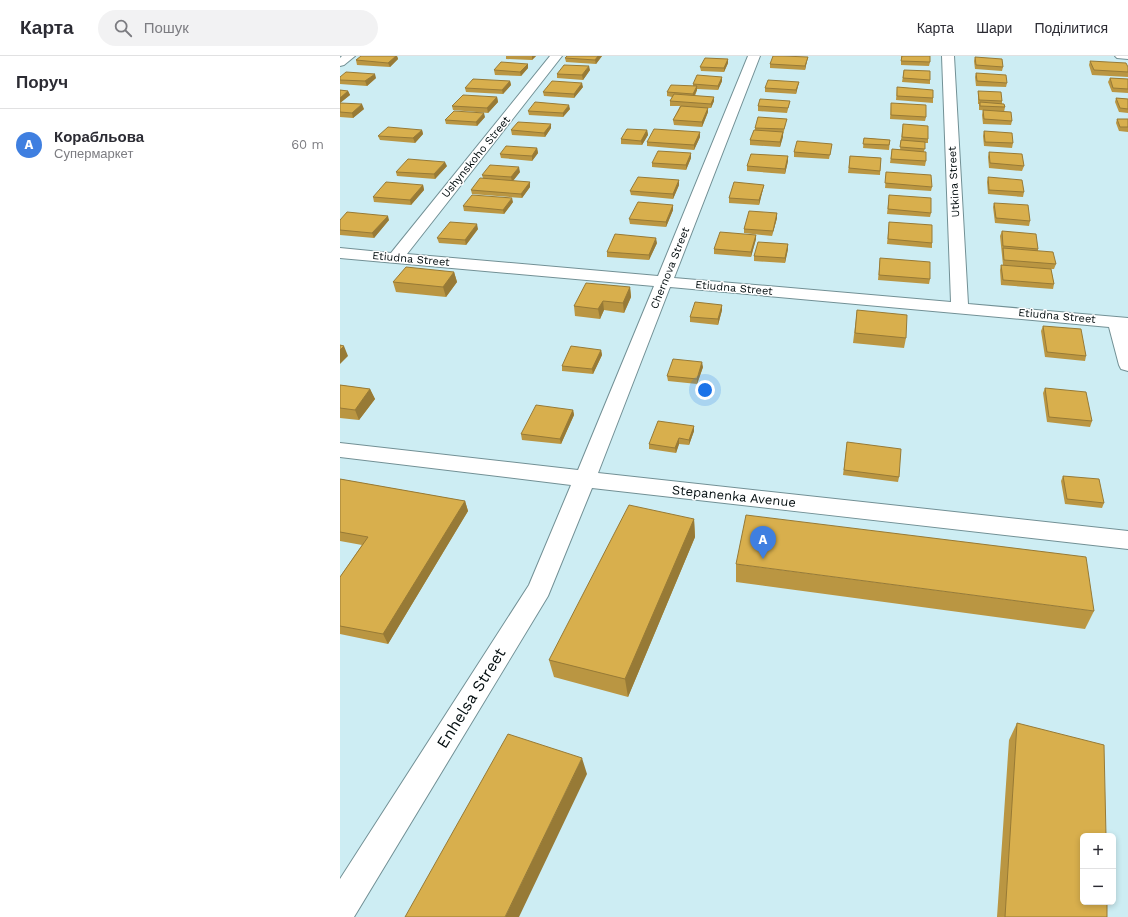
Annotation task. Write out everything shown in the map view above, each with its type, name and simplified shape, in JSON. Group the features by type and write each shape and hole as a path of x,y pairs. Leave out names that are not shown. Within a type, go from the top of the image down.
{"street":[{"path":"340,63 349,56"},
{"name":"Ushynskoho Street","path":"395,258 556,56"},
{"name":"Chernova Street","path":"586,479 754,56"},
{"name":"Utkina Street","path":"948,56 960,308"},
{"path":"1121,56 1128,56"},
{"name":"Etiudna Street","path":"340,253 1122,322"},
{"path":"1122,322 1128,365"},
{"name":"Stepanenka Avenue","path":"340,450 1128,540"},
{"name":"Enhelsa Street","path":"340,909 539,589 586,479"}],"building":[{"path":"361,56 396,56 388,63 356,60"},
{"path":"567,56 598,56 595,60 565,58"},
{"path":"773,56 808,57 805,66 770,64"},
{"path":"902,56 930,56 930,62 901,61"},
{"path":"975,57 1002,59 1003,67 976,65"},
{"path":"705,58 728,59 724,68 700,67"},
{"path":"1090,61 1126,63 1128,72 1094,70"},
{"path":"501,62 528,64 520,72 494,70"},
{"path":"564,65 589,66 582,75 557,74"},
{"path":"904,70 930,71 930,80 903,78"},
{"path":"346,72 375,74 365,81 340,80 340,77"},
{"path":"976,73 1006,75 1007,83 977,81"},
{"path":"697,75 722,77 718,86 693,84"},
{"path":"1110,78 1128,79 1128,89 1113,88"},
{"path":"473,79 510,81 502,90 465,88"},
{"path":"768,80 799,82 796,90 765,88"},
{"path":"552,81 582,83 574,94 543,92"},
{"path":"671,85 697,86 693,94 667,92"},
{"path":"897,87 933,90 933,98 897,96"},
{"path":"340,90 348,91 340,98"},
{"path":"978,91 1001,92 1002,101 979,100"},
{"path":"674,94 714,97 711,104 670,101"},
{"path":"463,95 497,97 487,108 452,106"},
{"path":"1116,98 1128,99 1128,109 1120,108"},
{"path":"760,99 790,101 788,108 758,106"},
{"path":"535,102 569,105 563,113 528,111"},
{"path":"980,102 1004,104 1005,107 980,106"},
{"path":"340,103 362,104 352,113 340,112"},
{"path":"891,103 926,105 926,117 891,115"},
{"path":"681,106 708,108 702,122 673,120"},
{"path":"983,110 1011,112 1012,121 984,119"},
{"path":"454,111 484,113 476,122 445,120"},
{"path":"758,117 787,119 784,129 755,128"},
{"path":"1117,119 1128,119 1128,127 1120,127"},
{"path":"518,122 551,124 544,133 511,130"},
{"path":"903,124 928,126 928,139 902,137"},
{"path":"388,127 422,130 413,138 378,136"},
{"path":"627,129 647,130 641,141 621,139"},
{"path":"654,129 700,132 694,145 647,142"},
{"path":"754,130 783,132 780,142 750,140"},
{"path":"984,131 1012,133 1013,143 985,142"},
{"path":"864,138 890,140 889,145 863,144"},
{"path":"901,140 925,142 925,149 900,147"},
{"path":"797,141 832,144 830,155 794,152"},
{"path":"506,146 537,148 532,156 500,154"},
{"path":"892,149 926,152 926,161 891,159"},
{"path":"658,151 691,153 686,165 652,163"},
{"path":"989,152 1022,154 1024,166 990,163"},
{"path":"751,154 788,156 785,169 747,166"},
{"path":"850,156 881,158 880,171 849,168"},
{"path":"408,159 445,162 434,174 396,172"},
{"path":"490,165 519,167 511,177 482,175"},
{"path":"886,172 931,175 932,187 885,183"},
{"path":"638,177 679,180 673,194 630,191"},
{"path":"988,177 1022,180 1024,192 989,190"},
{"path":"480,178 530,182 521,194 471,190"},
{"path":"386,182 423,185 410,200 373,197"},
{"path":"734,182 764,185 759,200 729,198"},
{"path":"472,195 512,198 503,210 463,206"},
{"path":"889,195 931,198 931,213 888,209"},
{"path":"638,202 673,205 666,222 629,219"},
{"path":"994,203 1028,205 1030,221 996,218"},
{"path":"749,211 777,213 773,231 744,229"},
{"path":"347,212 388,216 372,233 340,230 340,220"},
{"path":"450,222 477,224 465,240 437,238"},
{"path":"889,222 932,225 932,243 888,239"},
{"path":"1002,231 1036,234 1038,249 1003,246"},
{"path":"720,232 756,235 751,252 714,249"},
{"path":"615,234 656,238 649,255 607,252"},
{"path":"758,242 788,244 785,258 754,256"},
{"path":"1003,248 1053,252 1056,264 1004,260"},
{"path":"880,258 930,262 930,279 879,275"},
{"path":"1001,265 1051,269 1054,284 1003,280"},
{"path":"406,267 454,272 443,287 393,282"},
{"path":"586,283 630,287 623,303 603,301 598,309 574,306"},
{"path":"695,302 722,305 718,319 690,317"},
{"path":"857,310 907,315 906,338 855,333"},
{"path":"1043,326 1081,329 1086,356 1047,352"},
{"path":"571,346 601,350 592,369 562,366"},
{"path":"673,359 702,362 697,379 667,376"},
{"path":"340,385 370,389 355,410 340,408"},
{"path":"1045,388 1086,392 1092,421 1049,417"},
{"path":"536,405 573,410 560,439 521,434"},
{"path":"658,421 694,426 689,440 679,438 675,448 649,444"},
{"path":"847,442 901,449 899,477 844,470"},
{"path":"1063,476 1099,479 1104,503 1067,499"},
{"path":"340,479 465,501 383,634 340,626 340,577 368,537 340,532"},
{"path":"629,505 694,519 625,679 549,660"},
{"path":"746,515 1086,557 1094,611 736,564"},
{"path":"1017,723 1104,745 1106,833 1080,833 1080,905 1107,905 1107,917 1005,917"},
{"path":"508,734 582,758 505,917 405,917"}],"place":[{"name":"Корабльова","path":"763,559"}]}
